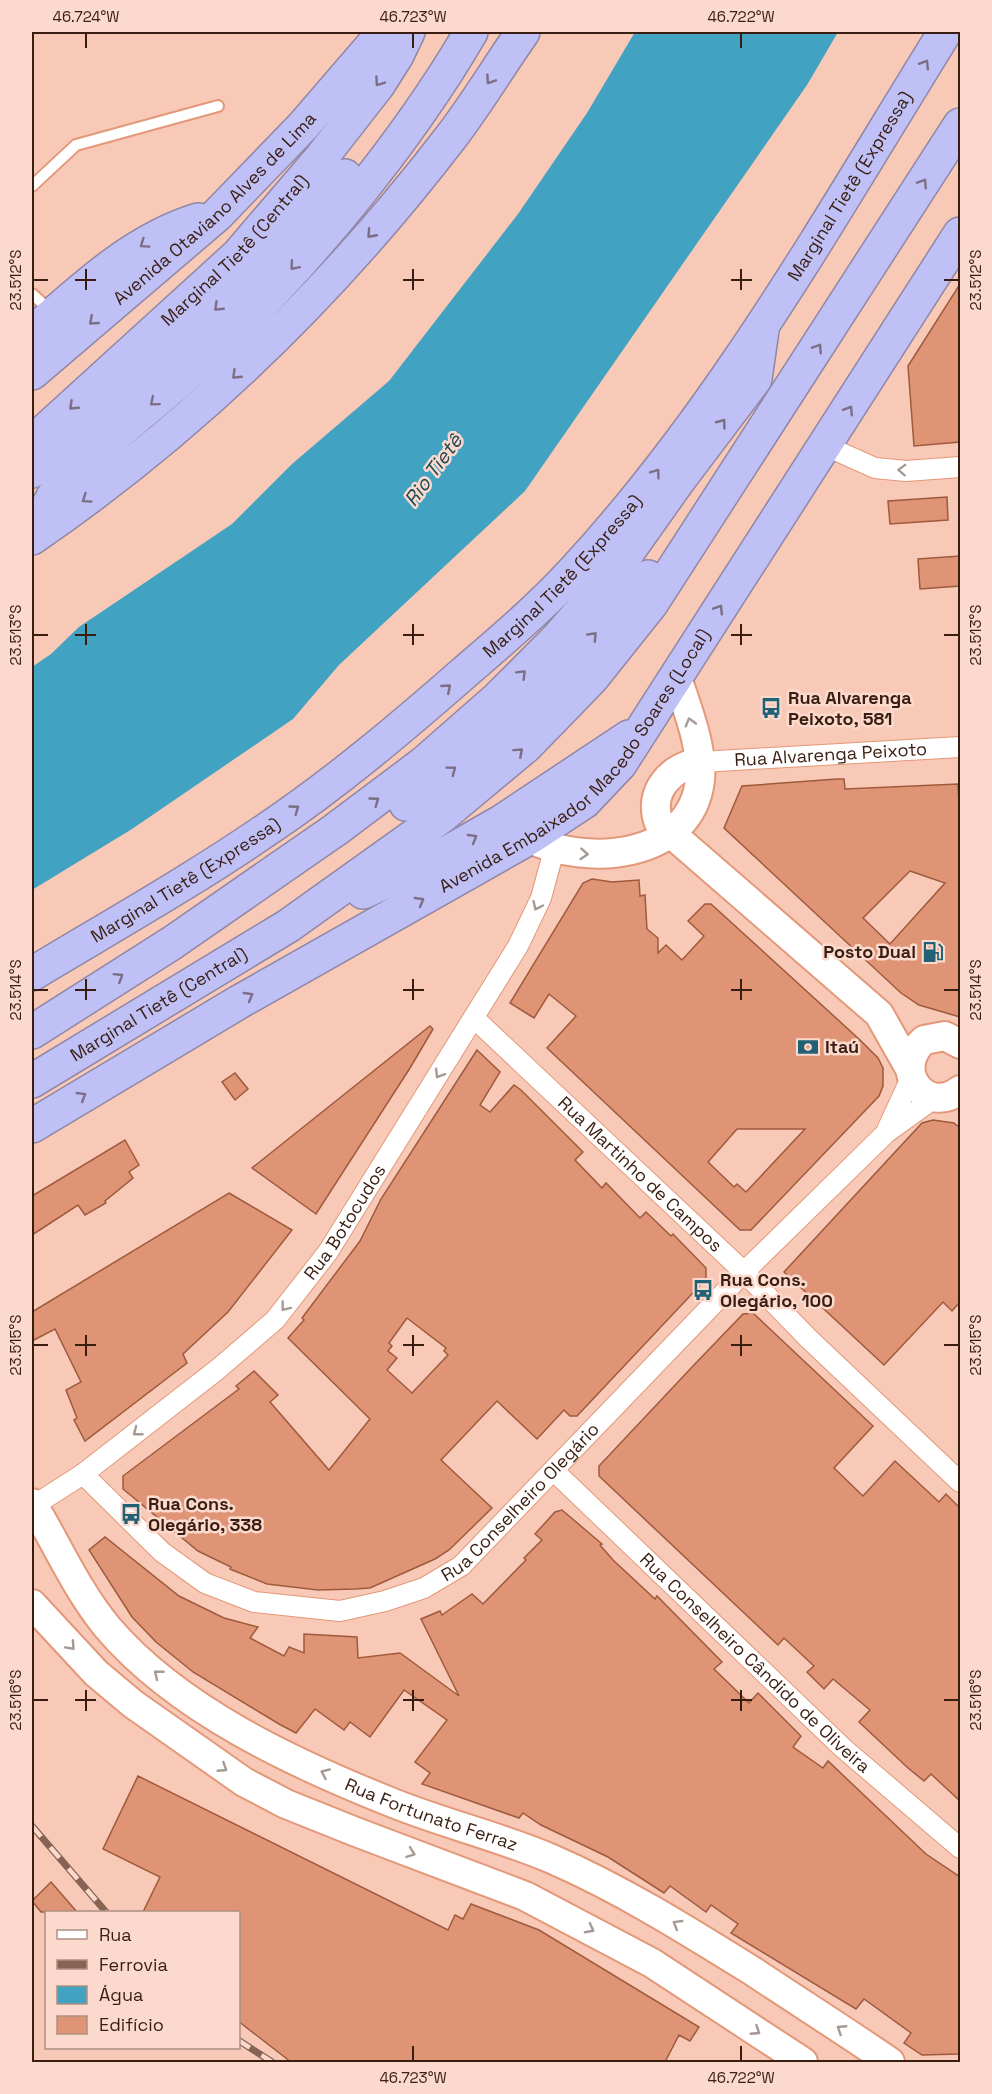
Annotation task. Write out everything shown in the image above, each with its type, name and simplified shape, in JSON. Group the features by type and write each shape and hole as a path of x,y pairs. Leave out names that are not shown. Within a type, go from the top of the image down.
{"highway":[{"name":"Avenida Otaviano Alves de Lima","path":"32,373 217,214 303,126 384,32"},
{"name":"Marginal Tietê (Central)","path":"32,443 238,255 321,158 378,85 398,55 408,32"},
{"path":"34,536 55,494 110,439 216,349 270,294 361,190 448,72 471,32"},
{"path":"34,536 110,483 222,389 304,309 394,208 445,144 523,32"},
{"name":"Marginal Tietê (Expressa)","path":"32,974 266,830 404,726 521,623 572,573 648,484 762,328 945,32"},
{"path":"32,471 192,332 263,263 336,186 388,128 420,85 448,72"},
{"path":"288,926 442,816 526,746 592,678 651,604 960,125"},
{"path":"39,314 76,293 154,237 217,214"},
{"name":"Avenida Embaixador Macedo Soares (Local)","path":"32,1126 258,991 541,844 621,764 676,674 826,446 960,234"},
{"path":"33,1031 172,943 398,783 497,699 556,640 605,584 755,379 762,328"},
{"path":"172,943 225,929 374,828 466,759 520,711 652,572 706,521"},
{"path":"288,926 454,849 555,788 642,729"},
{"name":"Marginal Tietê (Central)","path":"32,1081 288,926"}],"street":[{"path":"826,446 875,468 906,471 960,467"},
{"path":"676,674 701,762 684,764 665,777 655,813 659,823 879,1014 921,1091 951,1098"},
{"name":"Rua Alvarenga Peixoto","path":"701,762 960,747"},
{"path":"541,844 585,855 616,854 639,849 670,833"},
{"name":"Rua Botocudos","path":"32,1505 83,1474 218,1369 275,1320 328,1252 518,946 541,898 541,844"},
{"path":"879,1014 956,1041"},
{"name":"Rua Martinho de Campos","path":"474,1018 744,1272 808,1338 960,1482"},
{"path":"910,1072 911,1057 924,1040 956,1041"},
{"name":"Rua Conselheiro Olegário","path":"886,1133 910,1072"},
{"name":"Rua Conselheiro Olegário","path":"83,1474 162,1552 205,1583 254,1602 340,1611 385,1601 424,1588 461,1566 744,1272 886,1133 951,1098"},
{"name":"Rua Conselheiro Cândido de Oliveira","path":"554,1471 843,1748 960,1848"},
{"name":"Rua Fortunato Ferraz","path":"32,1505 79,1587 109,1628 186,1697 251,1737 306,1765 393,1803 549,1858 640,1903 725,1954 890,2062"},
{"path":"32,1604 96,1673 133,1704 244,1782 286,1804 525,1896 619,1944 803,2062"},
{"path":"619,1944 640,1903"}],"lane":[{"path":"32,186 76,145 218,106"}],"water":[{"name":"Rio Tietê","path":"635,32 838,32 807,85 525,491 339,665 293,719 132,829 32,890 32,667 51,654 79,627 232,524 292,464 389,381 518,214 587,113"}],"building":[{"path":"960,284 960,442 914,446 908,366"},
{"path":"947,497 948,520 890,524 888,501"},
{"path":"960,556 960,586 920,589 918,559"},
{"path":"837,779 844,779 845,789 958,784 960,1017 919,1005 901,993 724,828 742,786","holes":["910,871 945,883 890,944 863,918"]},
{"path":"592,879 612,882 639,880 640,896 645,895 647,929 658,938 658,953 666,945 682,960 704,936 688,921 705,904 711,904 859,1039 878,1058 883,1068 883,1086 879,1096 751,1230 740,1230 547,1048 576,1016 549,994 534,1018 510,1003 583,883","holes":["737,1129 805,1129 746,1192 737,1184 734,1187 708,1162"]},
{"path":"430,1026 433,1029 410,1068 316,1214 252,1168"},
{"path":"477,1050 500,1072 480,1105 490,1112 514,1085 521,1090 583,1152 575,1160 602,1188 606,1183 640,1218 646,1212 671,1236 673,1234 706,1268 706,1279 577,1416 570,1416 564,1410 537,1439 497,1401 441,1460 492,1508 449,1550 435,1559 370,1588 318,1590 267,1584 230,1569 231,1567 198,1551 123,1489 123,1476 239,1389 236,1386 254,1371 278,1395 270,1402 329,1470 370,1419 288,1338 304,1320 302,1318 360,1241 381,1199","holes":["407,1318 446,1348 444,1351 448,1355 412,1393 387,1370 397,1358 388,1351 392,1346 389,1343"]},
{"path":"235,1073 248,1089 235,1100 222,1082"},
{"path":"933,1120 954,1123 960,1128 960,1302 952,1311 943,1302 884,1365 784,1272 922,1123"},
{"path":"125,1140 139,1165 129,1172 133,1178 105,1201 106,1203 85,1215 78,1205 32,1235 32,1196"},
{"path":"229,1193 292,1230 228,1312 183,1354 187,1363 85,1441 74,1420 77,1418 66,1390 81,1382 55,1329 32,1341 32,1312"},
{"path":"753,1313 873,1426 834,1468 863,1496 895,1461 939,1502 946,1494 960,1508 960,1801 931,1774 924,1781 908,1768 859,1722 870,1710 833,1679 824,1689 807,1672 814,1666 784,1638 778,1645 599,1476 599,1466 693,1366 743,1314"},
{"path":"562,1510 602,1544 600,1545 613,1560 655,1599 657,1596 722,1662 714,1669 749,1703 758,1693 801,1736 793,1747 823,1768 828,1761 926,1854 960,1877 960,2054 922,2055 904,2043 911,2033 864,1999 856,2009 731,1933 738,1924 711,1905 706,1912 670,1886 664,1893 608,1857 541,1825 523,1813 519,1818 422,1784 430,1773 415,1762 447,1720 404,1690 370,1737 350,1722 344,1730 315,1709 296,1733 279,1724 193,1672 156,1642 132,1617 89,1550 105,1537 179,1596 224,1618 258,1627 250,1638 284,1656 289,1647 304,1653 304,1634 357,1637 358,1658 400,1653 459,1696 421,1619 440,1611 442,1615 472,1594 483,1604 542,1540 535,1534 555,1512"},
{"path":"138,1776 448,1930 455,1915 463,1919 471,1904 539,1930 699,2027 690,2041 679,2035 665,2062 291,2062 240,2023 240,1911 143,1911 160,1877 103,1849"},
{"path":"51,1882 76,1911 41,1912 32,1901"}],"railway":[{"path":"32,1826 105,1911"},
{"path":"240,2041 272,2062"}],"place":[{"name":"Rua Alvarenga Peixoto, 581","path":"771,708"},
{"name":"Posto Dual","path":"933,952"},
{"name":"Itaú","path":"808,1047"},
{"name":"Rua Cons. Olegário, 100","path":"703,1290"},
{"name":"Rua Cons. Olegário, 338","path":"131,1514"}]}
